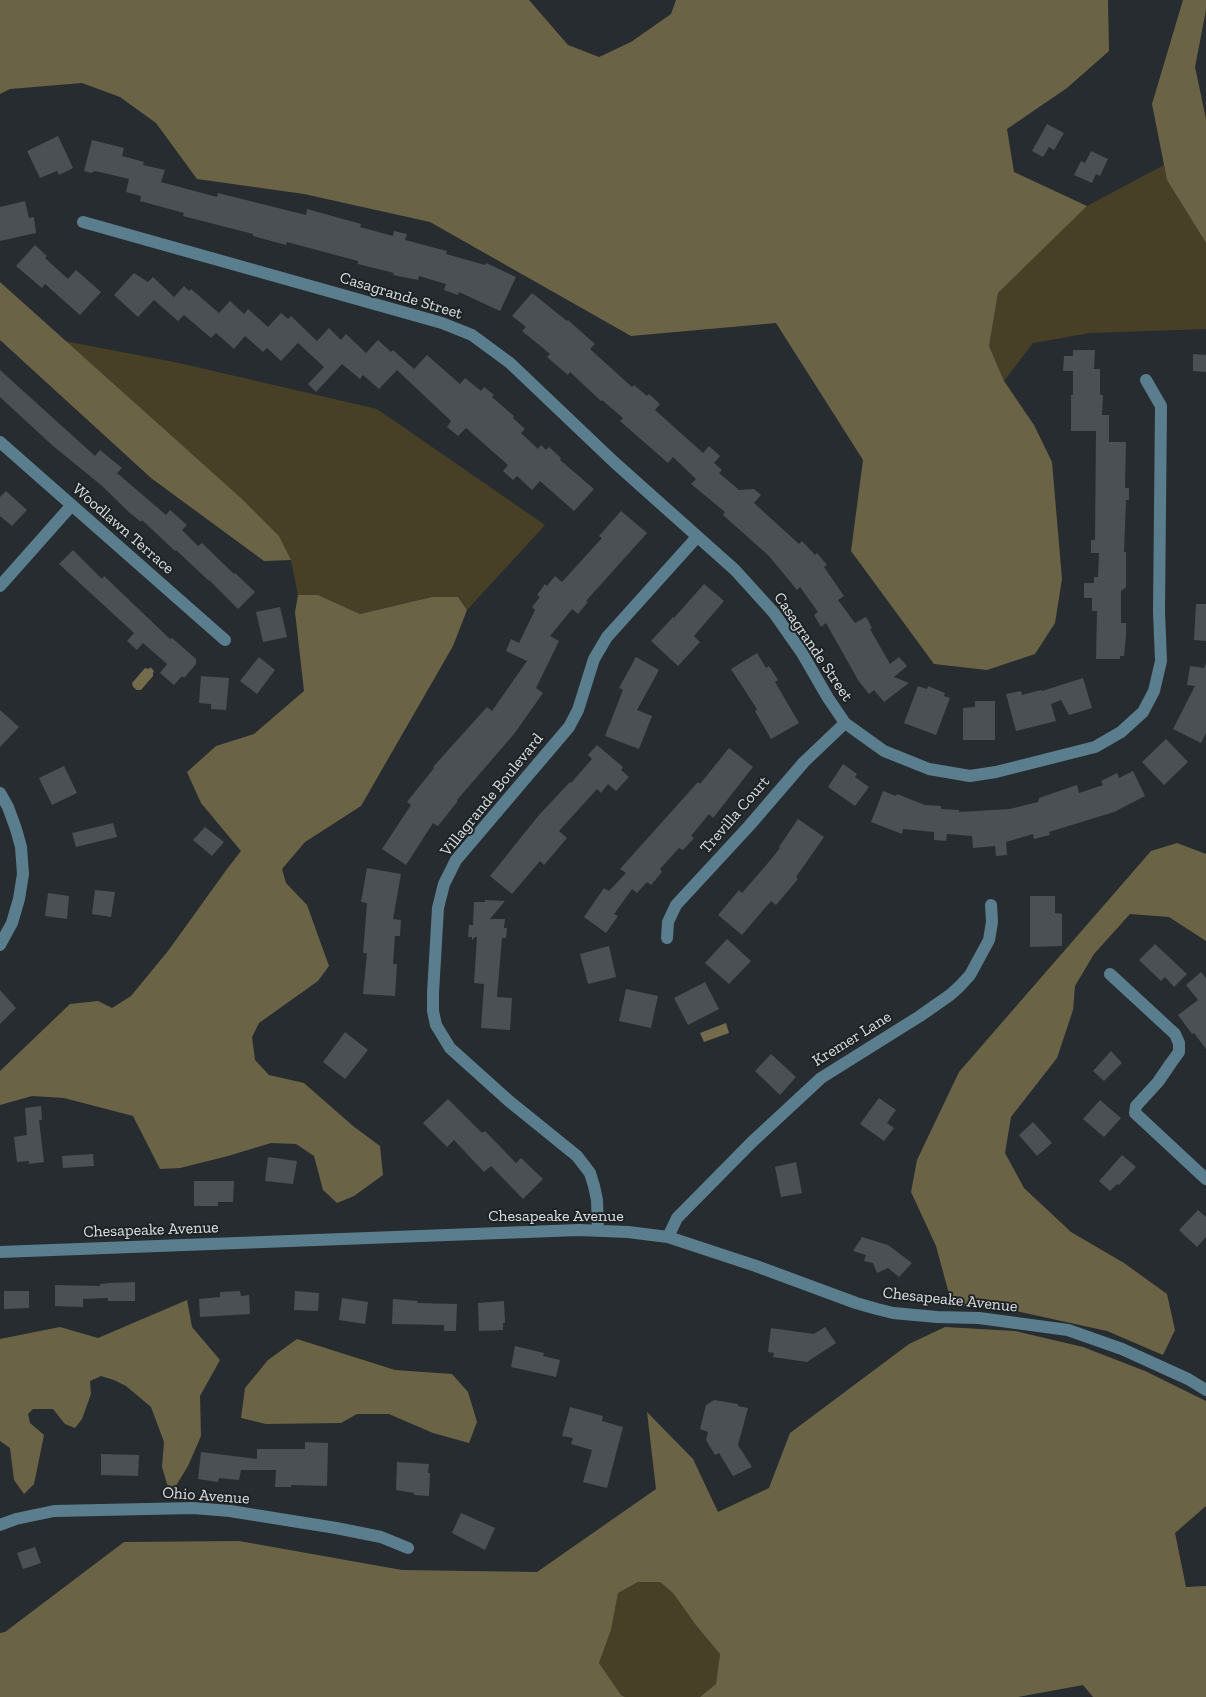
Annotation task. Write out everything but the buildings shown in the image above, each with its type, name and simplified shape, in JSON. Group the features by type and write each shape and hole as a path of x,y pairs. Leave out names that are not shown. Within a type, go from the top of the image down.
{"street":[{"name":"Casagrande Street","path":"83,222 442,323 472,335 510,363 614,462 735,570 774,613 802,653 845,723 884,751 929,769 970,776 996,772 1095,747 1121,732 1142,712 1154,691 1162,661 1159,612 1161,406 1146,380"},
{"name":"Woodlawn Terrace","path":"0,442 224,640"},
{"path":"0,586 71,506"},
{"name":"Villagrande Boulevard","path":"598,1230 597,1200 592,1180 590,1173 577,1156 509,1101 450,1048 436,1025 433,1011 433,993 438,908 444,884 456,860 568,728 578,710 594,659 608,637 697,537"},
{"name":"Trevilla Court","path":"667,938 668,922 676,906 804,762 845,723"},
{"path":"0,793 8,806 16,829 21,847 23,874 19,899 12,923 0,945"},
{"name":"Kremer Lane","path":"668,1237 677,1218 752,1142 821,1078 920,1016 960,986 970,975 989,940 992,922 991,905"},
{"path":"1110,974 1175,1034 1179,1043 1179,1052 1172,1064 1136,1106 1135,1113 1206,1179"},
{"name":"Chesapeake Avenue","path":"0,1252 598,1230 628,1232 668,1237 756,1266 856,1303 893,1313 979,1318 1068,1330 1122,1349 1188,1379 1206,1390"},
{"name":"Ohio Avenue","path":"0,1525 16,1519 54,1511 193,1508 230,1511 336,1528 381,1537 408,1548"}],"shaded area":[{"path":"0,0 529,0 568,45 599,57 631,42 671,14 676,0 1108,0 1109,51 1067,88 1007,129 1014,172 1087,206 998,293 989,346 1004,381 1034,425 1052,462 1062,579 1055,623 1035,654 987,670 934,664 851,551 863,460 776,323 631,336 430,222 304,194 197,179 156,123 120,97 82,83 10,89 0,94"},
{"path":"1183,0 1206,0 1206,10 1195,67 1206,119 1206,243 1167,180 1152,104"},
{"path":"1164,165 1167,180 1206,243 1206,329 1090,333 1033,343 1004,381 989,346 998,293 1087,206"},
{"path":"0,282 242,499 279,536 291,560 264,561 151,478 0,340"},
{"path":"64,341 179,363 377,409 545,525 467,610 458,597 432,597 360,614 318,595 298,595 291,560 279,536 242,499"},
{"path":"298,595 318,595 360,614 432,597 458,597 467,610 453,646 361,806 305,842 282,869 286,883 307,905 329,966 318,981 259,1023 252,1037 255,1060 269,1075 304,1083 353,1126 380,1146 383,1175 354,1196 337,1203 323,1190 314,1156 296,1144 271,1143 180,1168 160,1169 133,1116 64,1098 32,1096 0,1105 0,1071 70,1004 98,1001 112,1008 131,996 168,951 241,851 201,803 187,772 216,746 254,734 304,691 295,612"},
{"path":"150,667 154,671 153,676 141,690 137,690 133,687 132,683 145,668 149,669"},
{"path":"1177,843 1206,854 1206,941 1169,917 1130,914 1094,954 1075,986 1073,1010 1057,1058 1011,1117 1005,1153 1024,1188 1071,1232 1124,1263 1167,1294 1175,1330 1163,1355 1107,1331 1016,1311 952,1305 936,1246 911,1192 917,1160 959,1072 1151,851"},
{"path":"726,1023 729,1033 704,1042 700,1033"},
{"path":"187,1300 192,1327 220,1360 200,1396 201,1436 188,1466 174,1489 168,1487 162,1467 164,1442 151,1407 126,1386 101,1376 90,1381 91,1394 82,1419 75,1428 65,1424 53,1409 33,1409 28,1414 30,1423 44,1435 34,1484 24,1494 14,1480 10,1448 0,1441 0,1339 60,1327 98,1338"},
{"path":"945,1327 1015,1331 1083,1347 1145,1371 1206,1401 1206,1506 1175,1533 1186,1587 1206,1586 1206,1697 1093,1697 1083,1685 1018,1697 700,1697 716,1684 720,1654 673,1593 660,1582 638,1582 618,1593 611,1630 599,1663 621,1695 625,1697 0,1697 0,1633 5,1632 124,1542 239,1541 402,1570 537,1572 656,1489 647,1412 693,1459 718,1512 769,1488 790,1433 909,1344"},
{"path":"297,1339 395,1370 452,1374 468,1392 477,1422 469,1443 433,1433 389,1414 357,1414 341,1423 266,1424 241,1418 245,1388 268,1360"},
{"path":"638,1582 660,1582 673,1593 720,1654 716,1685 700,1697 625,1697 621,1695 599,1663 611,1630 618,1593"}]}
